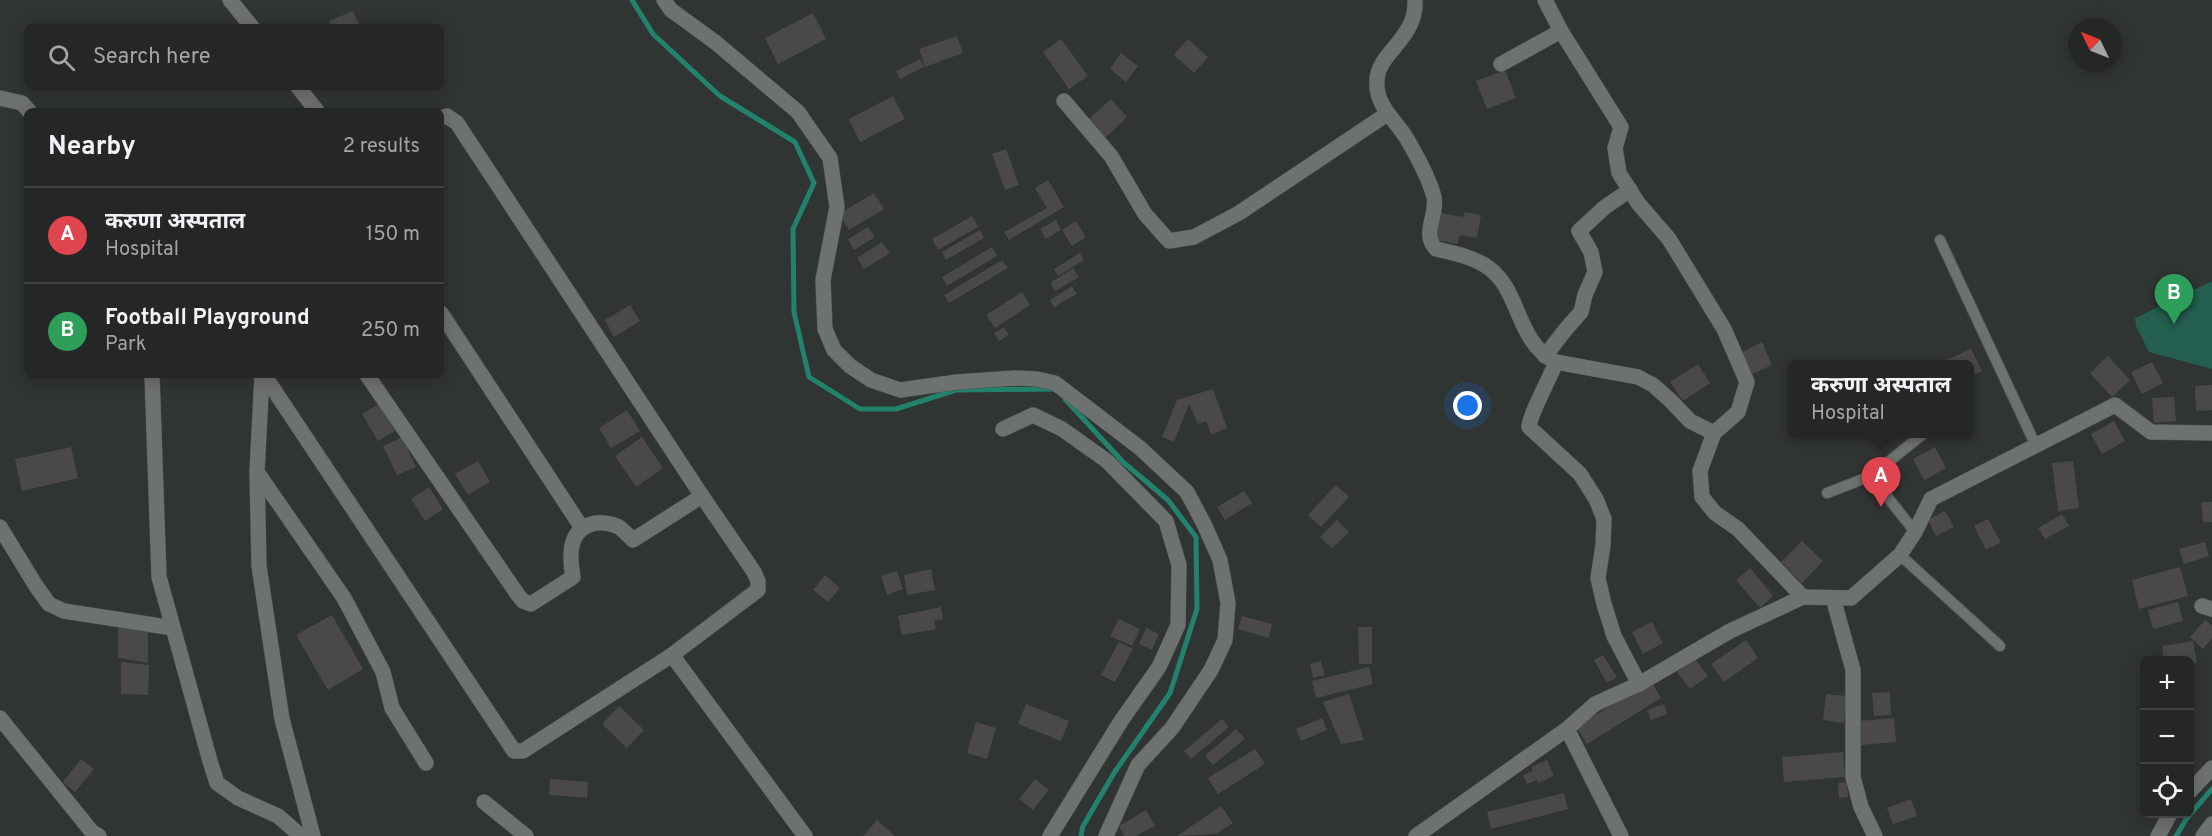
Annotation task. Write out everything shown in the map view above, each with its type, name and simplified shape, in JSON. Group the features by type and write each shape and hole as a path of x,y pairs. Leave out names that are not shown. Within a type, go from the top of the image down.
{"street":[{"path":"230,0 250,24"},
{"path":"664,0 671,10 715,42 798,112 830,158 837,207 823,280 825,329 834,350 850,366 871,380 900,390 957,382 1014,378 1055,383 1140,448 1187,492 1204,524 1220,560 1228,603 1225,640 1211,670 1172,728 1138,765 1106,836"},
{"path":"1415,0 1416,13 1409,29 1383,62 1376,78 1381,104 1406,137 1431,187 1435,200 1429,234 1433,246 1436,249 1474,259 1489,268 1505,288 1528,338 1551,359 1638,377 1659,391 1690,421 1714,433"},
{"path":"1545,0 1621,127 1616,148 1619,173 1638,203 1669,238 1724,329 1747,382 1737,412 1714,433 1700,471 1702,497 1715,513 1738,529 1803,597"},
{"path":"1501,64 1562,31"},
{"path":"300,90 315,108"},
{"path":"0,98 22,103 26,108"},
{"path":"1064,101 1111,156 1145,214 1169,241 1194,237 1239,213 1387,114"},
{"path":"265,378 514,751 523,751 672,655 758,590 758,581 754,572 457,123 447,116 444,117"},
{"path":"1630,190 1605,207 1579,231 1591,252 1595,272 1585,295 1581,312 1566,328 1551,359 1541,399 1529,421 1529,427 1580,474 1596,498 1604,519 1598,578 1604,604 1614,636 1639,684"},
{"path":"444,319 582,528"},
{"path":"152,378 159,577 218,783 238,798 278,816 301,836"},
{"path":"263,378 256,472 259,566 282,719 313,836"},
{"path":"369,378 523,601 531,604 573,577 570,561 571,548 574,538 582,528 603,523 618,526 633,540 702,496"},
{"path":"1416,836 1567,729 1595,704 1639,684 1730,631 1803,597 1851,598 1900,555 1915,532 1931,499 2115,405 2151,432 2212,433"},
{"path":"1003,429 1033,415 1062,429 1107,461 1166,521 1179,565 1178,625 1159,667 1121,721 1050,836"},
{"path":"256,472 344,598 383,672 392,708 426,763"},
{"path":"0,527 49,604 64,611 173,628"},
{"path":"1833,598 1853,670 1853,777 1861,807 1875,836"},
{"path":"672,655 805,836"},
{"path":"0,718 92,832 99,836"},
{"path":"1567,729 1621,836"},
{"path":"2194,787 2212,768"},
{"path":"484,802 526,836"},
{"path":"2158,836 2167,818"},
{"path":"2203,836 2212,825"}],"lane":[{"path":"1940,240 2036,446"},
{"path":"1827,493 1871,476 1918,438"},
{"path":"1871,476 1915,532"},
{"path":"1900,555 2000,646"}],"green space":[{"path":"2212,281 2212,369 2149,352 2136,326 2135,318"}],"building":[{"path":"353,11 359,24 330,24 329,21"},
{"path":"813,13 826,39 778,64 765,38"},
{"path":"957,36 963,53 925,67 919,49"},
{"path":"1061,39 1088,76 1069,89 1043,52"},
{"path":"1188,39 1208,57 1194,73 1174,55"},
{"path":"1121,53 1138,66 1126,82 1110,69"},
{"path":"920,59 924,67 900,79 896,71"},
{"path":"1505,70 1516,98 1487,109 1476,81"},
{"path":"893,96 905,119 860,142 849,119"},
{"path":"1111,99 1127,117 1104,139 1087,121"},
{"path":"1006,149 1019,185 1005,190 992,154"},
{"path":"1048,180 1064,207 1009,240 1004,232 1047,208 1035,188"},
{"path":"874,193 884,209 849,230 839,214"},
{"path":"1437,212 1463,217 1465,212 1481,215 1477,238 1460,235 1457,244 1432,239"},
{"path":"972,216 978,227 938,250 932,239"},
{"path":"1056,220 1061,230 1046,239 1040,229"},
{"path":"1076,221 1086,237 1072,246 1062,230"},
{"path":"868,227 875,237 854,250 848,239"},
{"path":"980,230 984,238 946,260 942,252"},
{"path":"882,242 890,253 864,269 857,258"},
{"path":"992,247 997,256 947,286 942,277"},
{"path":"1080,253 1084,260 1058,276 1054,269"},
{"path":"1002,260 1008,268 949,303 944,295"},
{"path":"1073,268 1079,277 1055,291 1050,283"},
{"path":"1072,286 1077,294 1054,307 1050,300"},
{"path":"1022,292 1030,305 995,328 986,315"},
{"path":"630,305 640,321 614,337 605,320"},
{"path":"1004,327 1009,335 999,341 994,333"},
{"path":"1762,342 1772,365 1752,374 1742,352"},
{"path":"1971,349 1982,371 1974,375 1974,360 1946,360"},
{"path":"2108,356 2130,380 2112,397 2090,373"},
{"path":"2152,362 2163,383 2142,394 2131,372"},
{"path":"1698,364 1710,383 1683,401 1670,382"},
{"path":"2212,385 2212,410 2196,411 2195,386"},
{"path":"1213,389 1227,428 1211,435 1206,421 1198,424 1189,404 1174,442 1162,437 1177,400"},
{"path":"2174,397 2176,421 2154,423 2152,398"},
{"path":"379,404 395,431 378,441 362,414"},
{"path":"627,410 640,431 611,448 599,428"},
{"path":"2114,421 2125,441 2102,454 2091,434"},
{"path":"402,437 416,467 397,475 383,446"},
{"path":"642,437 663,468 636,487 615,456"},
{"path":"71,447 78,478 22,491 15,459"},
{"path":"1935,447 1946,468 1924,480 1913,459"},
{"path":"478,461 490,482 468,495 455,474"},
{"path":"2073,461 2079,508 2058,511 2052,463"},
{"path":"1336,485 1349,497 1321,527 1308,515"},
{"path":"429,487 443,509 425,521 411,499"},
{"path":"1244,491 1252,503 1225,520 1217,507"},
{"path":"2201,502 2212,502 2212,522 2203,522"},
{"path":"1945,511 1954,527 1936,536 1928,520"},
{"path":"2062,514 2069,526 2045,539 2038,528"},
{"path":"1988,519 2001,542 1986,550 1974,526"},
{"path":"1337,520 1349,532 1332,548 1320,537"},
{"path":"1802,541 1823,561 1802,583 1781,562"},
{"path":"2205,542 2209,556 2184,564 2179,549"},
{"path":"2180,567 2188,596 2139,609 2132,580"},
{"path":"1750,568 1773,596 1760,608 1736,580"},
{"path":"931,569 935,590 907,595 904,575"},
{"path":"897,571 903,589 887,595 881,576"},
{"path":"825,575 840,588 828,602 813,590"},
{"path":"2178,602 2183,621 2153,629 2148,610"},
{"path":"941,607 943,619 934,621 936,629 902,635 898,616"},
{"path":"332,615 363,669 328,690 296,635"},
{"path":"1242,616 1272,624 1269,638 1238,629"},
{"path":"1119,619 1140,629 1132,646 1110,636"},
{"path":"2205,620 2212,626 2212,638 2203,649 2190,637"},
{"path":"118,622 148,625 148,663 118,658"},
{"path":"1652,622 1663,643 1643,654 1632,632"},
{"path":"1358,627 1372,627 1372,664 1359,664"},
{"path":"1146,628 1159,634 1152,650 1139,644"},
{"path":"1746,640 1758,658 1724,682 1711,664"},
{"path":"2193,641 2197,663 2194,663 2194,656 2163,656 2162,646"},
{"path":"1119,642 1133,649 1115,682 1101,675"},
{"path":"1603,655 1617,677 1607,683 1594,660"},
{"path":"1695,659 1708,676 1690,689 1677,672"},
{"path":"1321,661 1325,675 1313,678 1310,664"},
{"path":"121,662 149,665 148,695 121,694"},
{"path":"1369,667 1373,684 1316,698 1312,681"},
{"path":"1651,681 1661,698 1587,744 1576,727"},
{"path":"1890,692 1891,715 1874,716 1872,693"},
{"path":"1349,694 1364,740 1341,744 1323,702"},
{"path":"1826,694 1847,696 1844,723 1823,720"},
{"path":"1026,704 1069,721 1061,741 1018,724"},
{"path":"1664,704 1667,714 1651,720 1647,710"},
{"path":"619,706 644,730 627,748 602,724"},
{"path":"1322,718 1327,730 1301,741 1296,729"},
{"path":"1894,718 1896,742 1861,745 1859,721"},
{"path":"1222,719 1229,727 1191,759 1184,751"},
{"path":"976,722 996,728 987,759 967,753"},
{"path":"1236,729 1245,739 1213,765 1205,756"},
{"path":"1255,749 1265,764 1218,794 1208,778"},
{"path":"1843,752 1845,777 1784,782 1782,757"},
{"path":"81,759 94,769 75,792 63,782"},
{"path":"1547,760 1554,776 1538,783 1537,780 1527,784 1523,775 1533,771 1531,767"},
{"path":"550,779 588,782 587,798 549,795"},
{"path":"1035,779 1049,790 1033,810 1019,799"},
{"path":"1847,782 1848,797 1839,798 1838,783"},
{"path":"1564,793 1568,809 1491,829 1487,812"},
{"path":"1911,799 1917,816 1893,824 1887,808"},
{"path":"1221,806 1233,823 1216,834 1177,836"},
{"path":"1146,810 1155,826 1136,836 1124,836 1119,826"},
{"path":"877,820 895,836 863,836"}],"waterway":[{"path":"632,0 653,34 720,96 795,142 814,183 793,229 794,312 809,377 860,409 896,409 956,390 1054,389"},
{"path":"1065,399 1123,462 1168,500 1196,537 1197,609 1170,693 1114,773 1083,826 1081,836"},
{"path":"2176,836 2187,818 2212,789"}],"place":[{"name":"Football Playground","path":"2174,324"},
{"name":"करुणा अस्पताल","path":"1881,507"}]}
